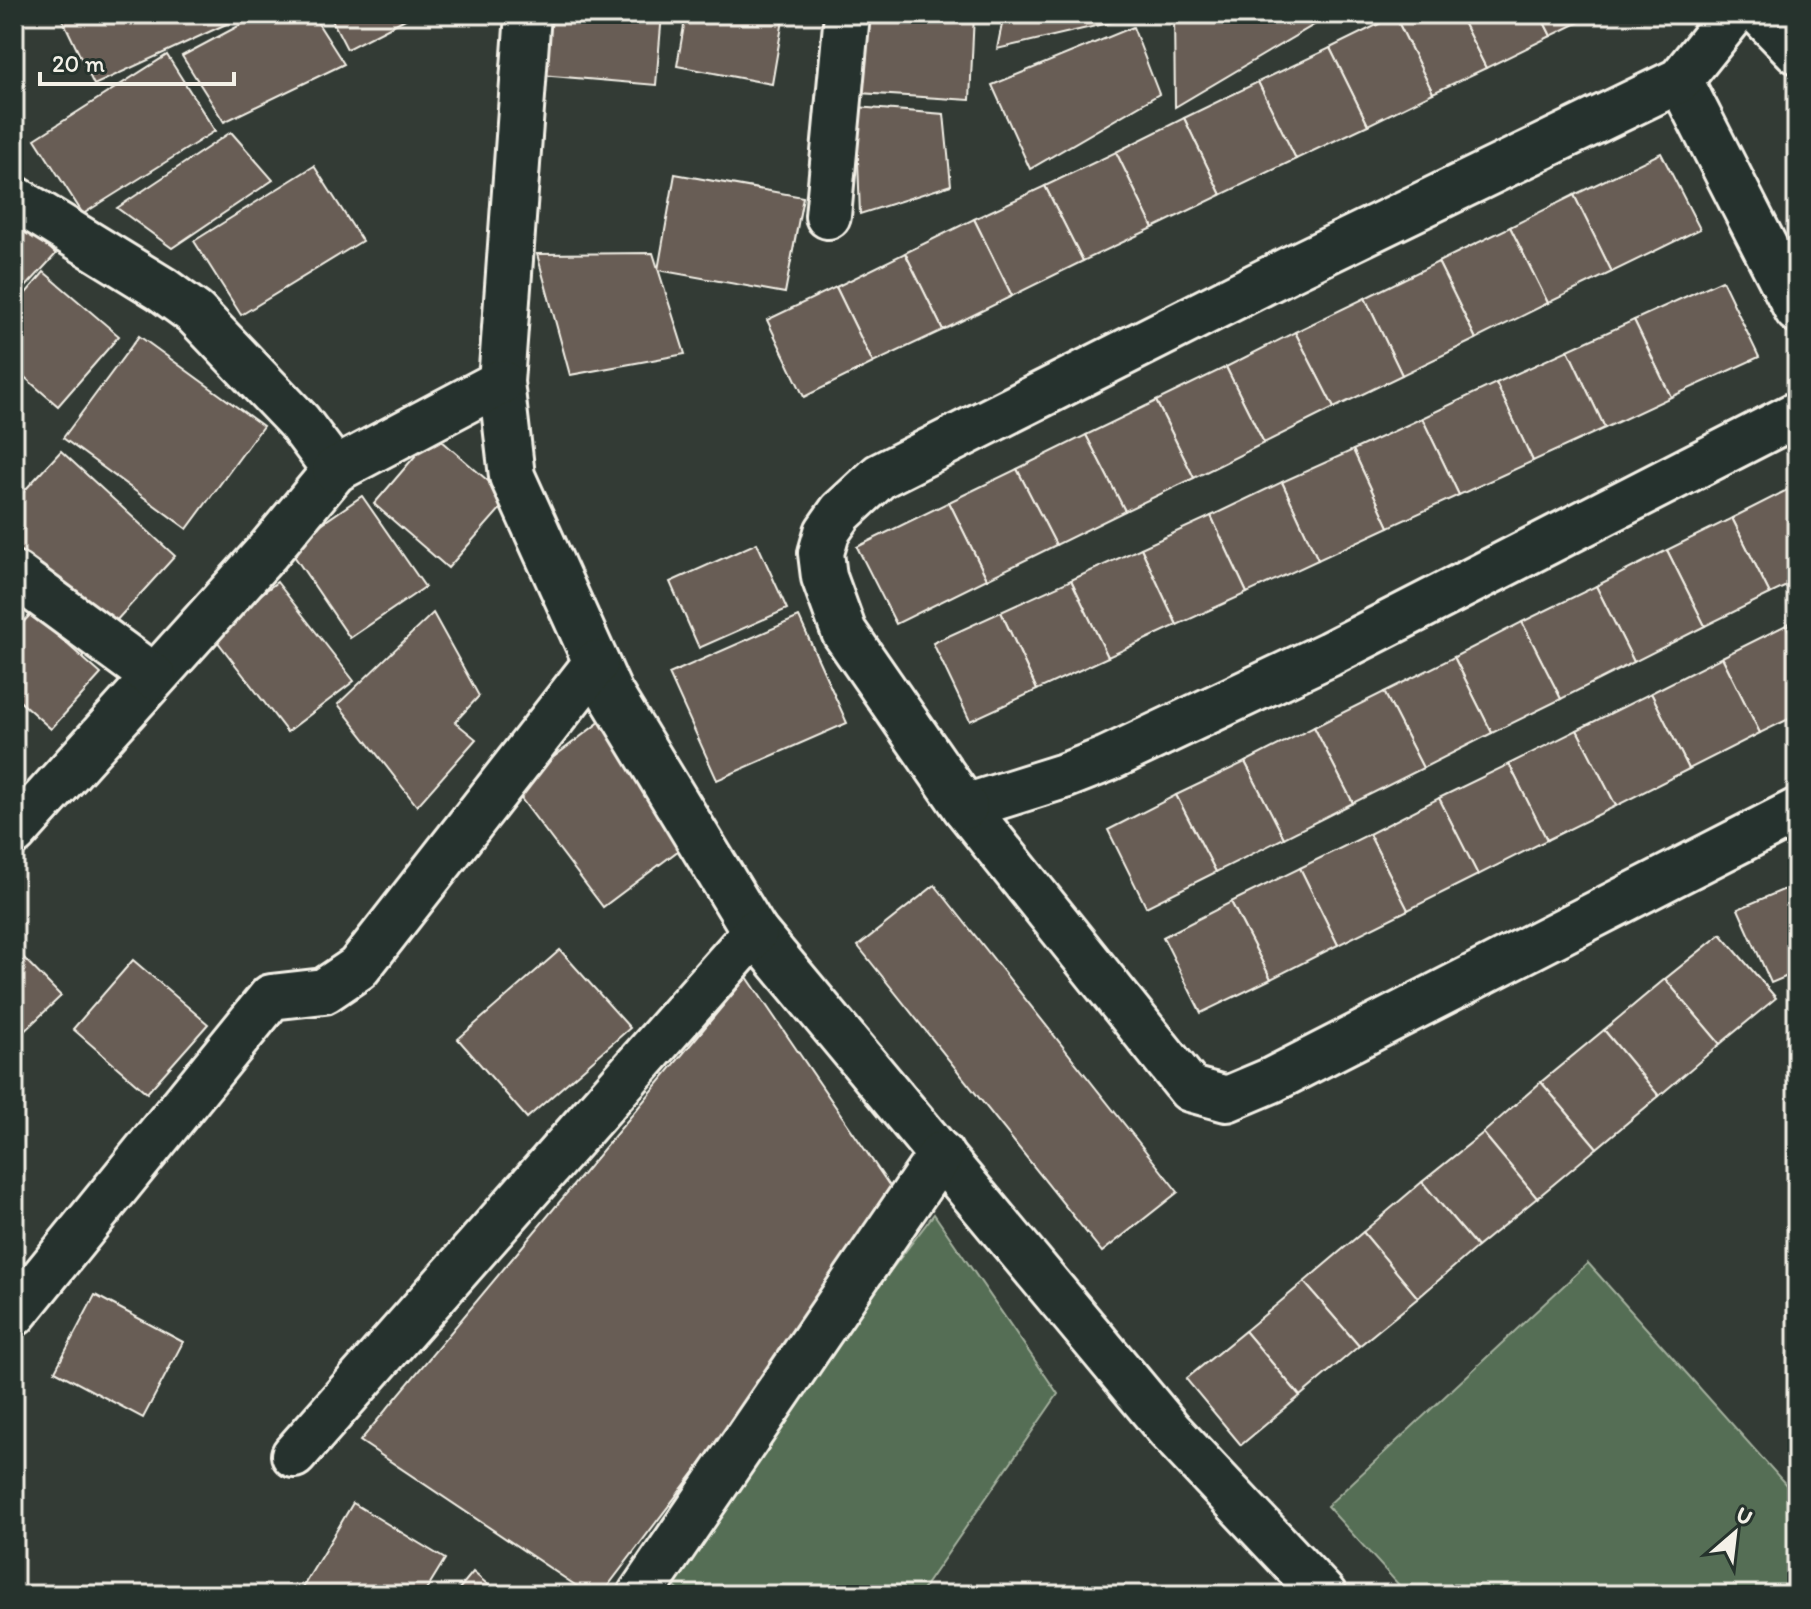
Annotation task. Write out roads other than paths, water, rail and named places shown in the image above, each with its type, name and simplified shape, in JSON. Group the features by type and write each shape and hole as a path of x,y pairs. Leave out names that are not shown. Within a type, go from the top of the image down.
{"street":[{"path":"528,14 501,382 512,476 610,693 755,932 1170,1431 1324,1595"},
{"path":"828,216 847,14"},
{"path":"1733,14 1680,80 1290,269 880,476 841,512 827,532 821,553 824,577 844,632 965,807 1190,1089 1227,1099 1272,1080 1797,811"},
{"path":"1761,14 1797,51"},
{"path":"1680,80 1797,310"},
{"path":"14,198 162,289 195,313 299,422 335,470"},
{"path":"14,833 268,551 335,470 501,382"},
{"path":"965,807 1107,759 1329,654 1797,414"},
{"path":"14,574 154,677"},
{"path":"14,1314 271,997 324,991 358,968 596,663"},
{"path":"294,1455 755,932"},
{"path":"640,1595 941,1154"}]}
